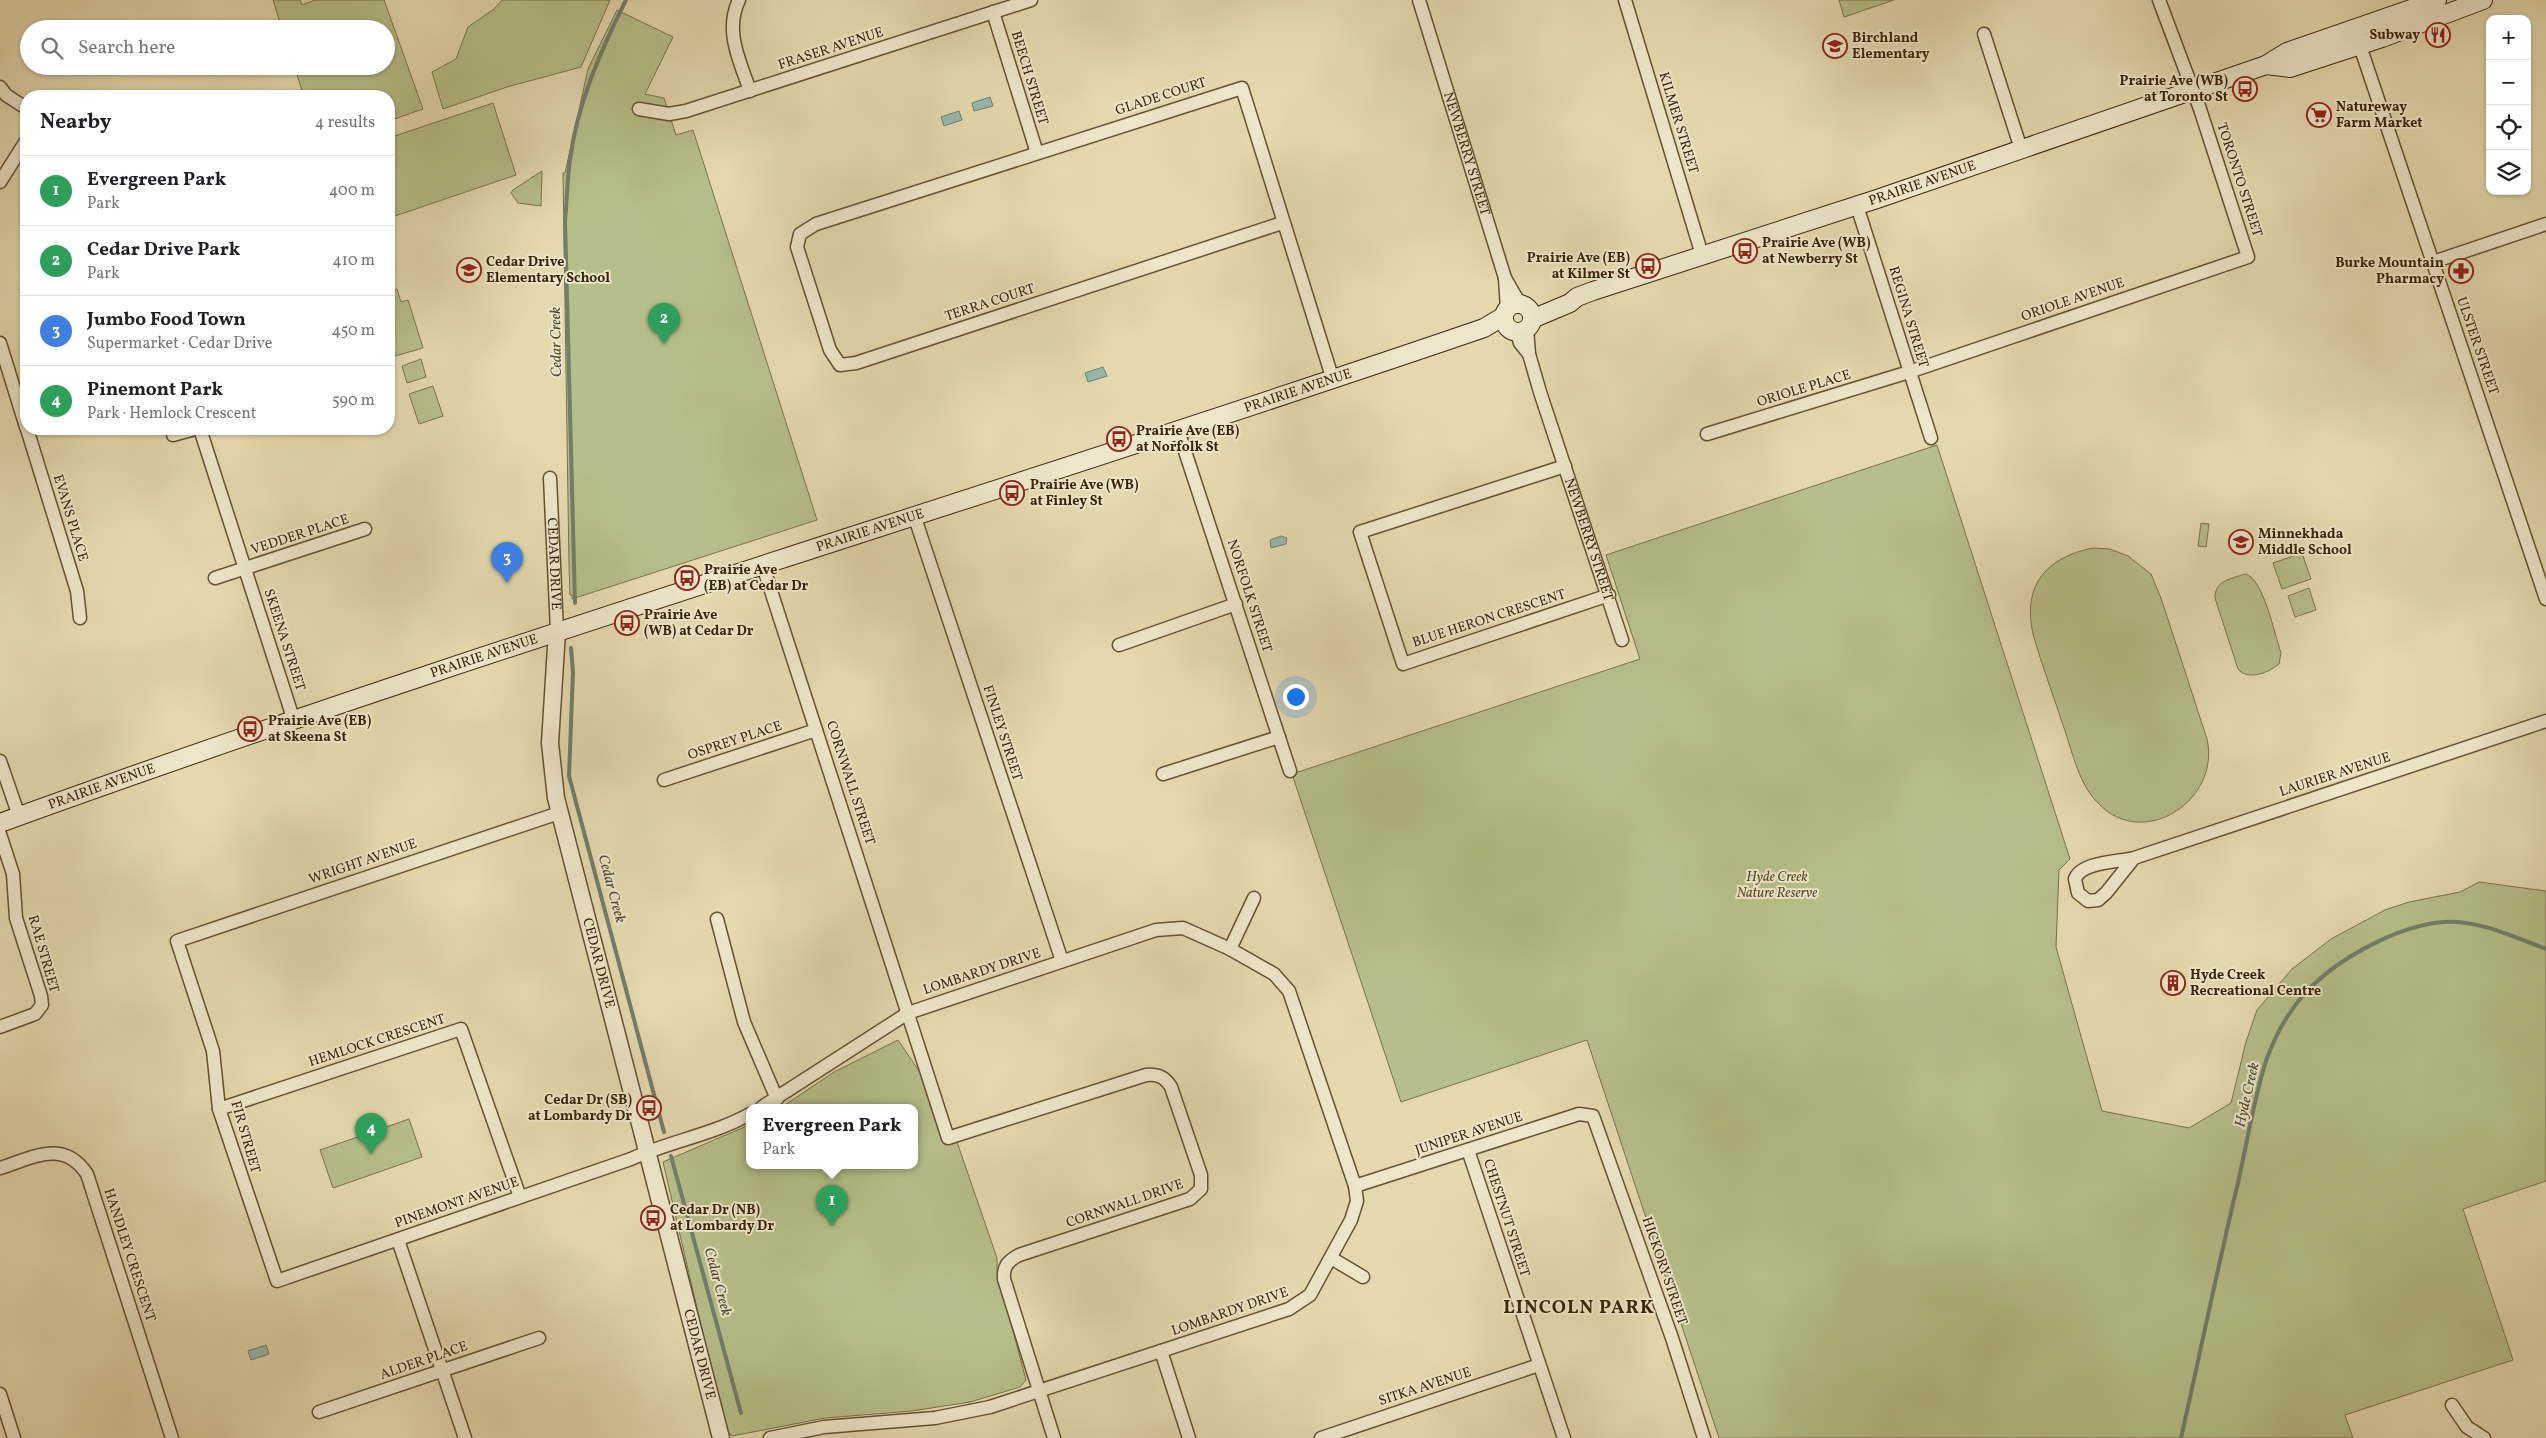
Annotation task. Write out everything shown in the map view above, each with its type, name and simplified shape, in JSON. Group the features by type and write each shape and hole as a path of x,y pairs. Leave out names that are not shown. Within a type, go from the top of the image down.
{"main road":[{"name":"PRAIRIE AVENUE","path":"0,823 557,631 762,563 1333,380 1484,328 1570,304 1577,297 1857,206 2266,65 2287,52 2437,0"},
{"name":"PRAIRIE AVENUE","path":"2266,65 2290,68 2360,46 2483,0"}],"street":[{"path":"739,0 731,27 750,91"},
{"name":"FRASER AVENUE","path":"639,109 675,114 1031,0"},
{"name":"NEWBERRY STREET","path":"1419,0 1505,278 1622,640"},
{"name":"KILMER STREET","path":"1625,0 1702,255"},
{"name":"TORONTO STREET","path":"2159,0 2193,90 2248,257"},
{"name":"BEECH STREET","path":"993,12 1036,153"},
{"path":"1984,34 2022,149"},
{"name":"ULSTER STREET","path":"2360,46 2546,598"},
{"path":"0,87 6,95 20,104"},
{"name":"GLADE COURT","path":"800,234 816,224 1242,88 1282,223 1333,380"},
{"path":"0,182 20,150"},
{"name":"REGINA STREET","path":"1857,206 1931,438"},
{"name":"TERRA COURT","path":"800,234 797,247 830,350 840,365 856,363 1282,223"},
{"path":"2433,262 2546,224"},
{"name":"ORIOLE AVENUE","path":"1909,372 2248,257"},
{"name":"EVANS PLACE","path":"0,343 20,408"},
{"name":"ORIOLE PLACE","path":"1707,434 1909,372"},
{"name":"NORFOLK STREET","path":"1178,430 1290,770"},
{"name":"EVANS PLACE","path":"28,435 78,591 80,618"},
{"name":"SKEENA STREET","path":"202,435 294,721"},
{"name":"BLUE HERON CRESCENT","path":"1566,466 1360,532 1402,664 1609,595"},
{"name":"CEDAR DRIVE","path":"550,478 557,631 550,743 552,783 721,1438"},
{"name":"FINLEY STREET","path":"914,515 1062,961"},
{"name":"VEDDER PLACE","path":"245,569 365,529"},
{"name":"CORNWALL STREET","path":"762,563 908,1013"},
{"path":"215,578 245,569"},
{"path":"1119,645 1236,604"},
{"name":"LAURIER AVENUE","path":"2134,858 2102,897 2088,902 2080,895 2075,879 2083,868 2134,858 2546,721"},
{"name":"OSPREY PLACE","path":"664,780 816,730"},
{"path":"1163,774 1279,737"},
{"path":"0,761 19,816"},
{"name":"WRIGHT AVENUE","path":"177,941 559,812"},
{"name":"RAE STREET","path":"0,834 12,874 16,918 41,996 42,1005 35,1014 0,1027"},
{"path":"1230,949 1254,898"},
{"path":"717,919 744,1022 778,1099"},
{"name":"LOMBARDY DRIVE","path":"768,1104 908,1013 1156,930 1170,927 1183,928 1230,949 1274,974 1289,992 1355,1186 1357,1200 1354,1213 1331,1258 1310,1295 1299,1304 990,1407 953,1415 840,1425 770,1438"},
{"name":"FIR STREET","path":"177,941 213,1051 219,1109 277,1281"},
{"name":"CORNWALL DRIVE","path":"908,1013 948,1138 1146,1075 1157,1074 1165,1079 1174,1096 1202,1175 1201,1189 1195,1196 1019,1255 1011,1259 1005,1266 1004,1279 1054,1438"},
{"name":"HEMLOCK CRESCENT","path":"219,1109 461,1029 520,1196"},
{"name":"JUNIPER AVENUE","path":"1355,1186 1579,1114 1593,1116"},
{"path":"647,1152 665,1144 709,1132 746,1116"},
{"name":"HICKORY STREET","path":"1593,1116 1704,1438"},
{"name":"CHESTNUT STREET","path":"1468,1150 1564,1438"},
{"name":"HANDLEY CRESCENT","path":"0,1168 51,1152 73,1157 87,1174 172,1438"},
{"name":"PINEMONT AVENUE","path":"277,1281 647,1152"},
{"path":"398,1240 465,1438"},
{"path":"1331,1258 1363,1277"},
{"name":"ALDER PLACE","path":"319,1412 538,1338"},
{"path":"1161,1351 1189,1438"},
{"name":"SITKA AVENUE","path":"1321,1438 1539,1365"},
{"path":"0,1394 14,1438"},
{"path":"2452,1405 2468,1427 2484,1438"}],"green space":[{"path":"273,0 300,0 302,5 315,0 384,0 391,20 279,20"},
{"path":"502,0 610,0 581,67 507,87 443,109 432,72 456,59 468,27 494,9"},
{"path":"1839,0 1894,0 1844,17"},
{"path":"617,10 673,37 645,94 664,98 676,135 693,130 817,520 572,599 572,595 570,595 569,565 563,173 565,173 588,69"},
{"path":"395,31 423,109 395,119 395,90 302,90 297,75 395,75"},
{"path":"493,103 516,175 395,216 395,136"},
{"path":"542,171 541,206 518,203 511,193 513,190"},
{"path":"397,289 401,302 408,300 423,348 395,356 395,290"},
{"path":"421,359 426,377 407,383 402,366"},
{"path":"433,386 443,416 419,424 409,394"},
{"name":"Hyde Creek Nature Reserve","path":"1937,445 2070,859 2059,870 2056,947 2102,1111 2189,1128 2231,1103 2246,1042 2257,1010 2292,969 2331,939 2385,910 2409,902 2460,892 2479,882 2546,891 2546,1181 2463,1209 2513,1360 2345,1415 2353,1438 1719,1438 1587,1040 1401,1102 1292,774 1640,659 1606,555"},
{"path":"2201,523 2209,524 2206,547 2198,546"},
{"path":"2093,548 2110,549 2128,556 2151,574 2161,598 2207,739 2208,761 2202,782 2191,799 2175,812 2156,820 2136,822 2117,817 2099,804 2086,788 2074,758 2033,634 2030,617 2031,602 2041,576 2062,558"},
{"path":"2302,553 2311,579 2282,589 2273,563"},
{"path":"2245,574 2257,585 2263,596 2281,653 2279,664 2264,673 2252,675 2242,673 2238,669 2215,598 2218,587 2221,584 2229,579"},
{"path":"2309,588 2316,610 2295,617 2288,596"},
{"path":"898,1040 921,1074 948,1138 957,1142 997,1258 997,1270 1026,1380 1020,1387 970,1402 912,1411 825,1418 732,1436 724,1424 663,1162 746,1126 746,1169 918,1169 918,1104 786,1104 834,1072"},
{"path":"409,1119 422,1157 333,1188 320,1150"}],"water":[{"path":"990,97 993,106 974,111 972,103"},
{"path":"959,111 962,120 944,126 941,117"},
{"path":"1103,367 1107,376 1088,382 1085,373"},
{"path":"1281,536 1287,538 1286,544 1271,548 1270,540"},
{"path":"266,1345 269,1354 251,1360 248,1351"}],"waterway":[{"name":"Cedar Creek","path":"575,603 565,221 568,175 573,139 584,98 599,58 626,0"},
{"name":"Cedar Creek","path":"571,648 573,672 569,776 664,1132"},
{"name":"Hyde Creek","path":"2181,1438 2258,1090 2267,1058 2279,1031 2295,1005 2321,978 2353,955 2389,936 2427,924 2457,922 2483,926 2546,949"},
{"name":"Cedar Creek","path":"671,1156 741,1413"}],"place":[{"name":"Subway","path":"2438,35"},
{"name":"Birchland Elementary","path":"1835,46"},
{"name":"Prairie Ave (WB) at Toronto St","path":"2245,89"},
{"name":"Natureway Farm Market","path":"2319,115"},
{"name":"Prairie Ave (WB) at Newberry St","path":"1745,251"},
{"name":"Prairie Ave (EB) at Kilmer St","path":"1648,266"},
{"name":"Cedar Drive Elementary School","path":"469,270"},
{"name":"Burke Mountain Pharmacy","path":"2461,271"},
{"name":"Cedar Drive Park","path":"664,344"},
{"name":"Prairie Ave (EB) at Norfolk St","path":"1119,439"},
{"name":"Prairie Ave (WB) at Finley St","path":"1012,493"},
{"name":"Minnekhada Middle School","path":"2241,542"},
{"name":"Prairie Ave (EB) at Cedar Dr","path":"687,578"},
{"name":"Jumbo Food Town","path":"507,583"},
{"name":"Prairie Ave (WB) at Cedar Dr","path":"627,623"},
{"name":"Prairie Ave (EB) at Skeena St","path":"250,729"},
{"name":"Hyde Creek Recreational Centre","path":"2173,983"},
{"name":"Cedar Dr (SB) at Lombardy Dr","path":"649,1108"},
{"name":"Pinemont Park","path":"371,1154"},
{"name":"Cedar Dr (NB) at Lombardy Dr","path":"653,1218"},
{"name":"Evergreen Park","path":"832,1226"}],"district":[{"name":"LINCOLN PARK","path":"1579,1308"}]}
